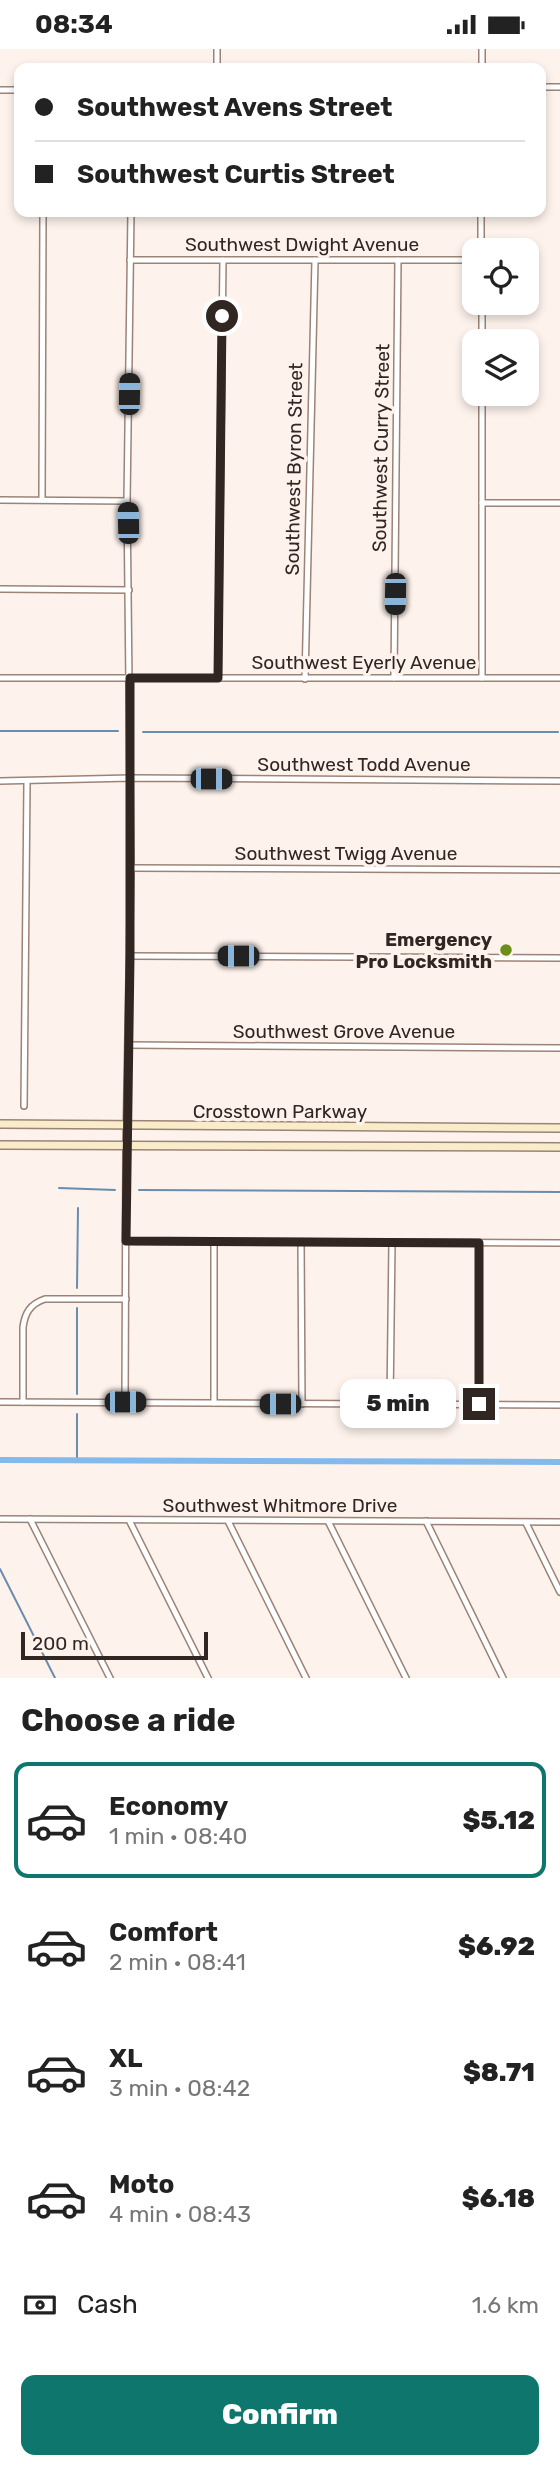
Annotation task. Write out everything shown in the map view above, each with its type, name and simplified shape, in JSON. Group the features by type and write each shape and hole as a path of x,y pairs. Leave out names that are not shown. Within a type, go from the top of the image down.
{"main road":[{"name":"Crosstown Parkway","path":"0,1124 560,1128"},
{"name":"Crosstown Parkway","path":"0,1145 560,1147"}],"street":[{"path":"42,500 43,217"},
{"path":"125,1402 126,1126 131,868 127,501 131,217"},
{"path":"481,217 481,238"},
{"name":"Southwest Dwight Avenue","path":"130,260 462,260"},
{"path":"218,678 223,260"},
{"name":"Southwest Byron Street","path":"305,679 315,260"},
{"name":"Southwest Curry Street","path":"394,678 398,260"},
{"path":"482,406 482,678"},
{"path":"0,500 127,501"},
{"path":"482,503 560,503"},
{"path":"0,589 129,590"},
{"name":"Southwest Eyerly Avenue","path":"0,678 560,678"},
{"name":"Southwest Todd Avenue","path":"0,782 131,778 560,781"},
{"path":"24,1106 27,782"},
{"name":"Southwest Twigg Avenue","path":"131,868 560,870"},
{"path":"130,956 560,958"},
{"name":"Southwest Grove Avenue","path":"128,1045 560,1048"},
{"path":"126,1241 560,1244"},
{"path":"214,1241 214,1403"},
{"path":"302,1242 302,1404"},
{"path":"390,1404 392,1242"},
{"path":"479,1243 479,1404"},
{"path":"23,1402 23,1327 25,1315 30,1308 44,1299 126,1299"},
{"path":"0,1402 560,1405"},
{"name":"Southwest Whitmore Drive","path":"0,1519 560,1522"},
{"path":"30,1519 110,1678"},
{"path":"129,1520 208,1678"},
{"path":"228,1521 306,1678"},
{"path":"328,1521 405,1678"},
{"path":"426,1521 503,1678"},
{"path":"526,1523 560,1592"}],"waterway":[{"path":"0,731 118,731"},
{"path":"143,732 558,732"},
{"path":"59,1188 115,1190"},
{"path":"139,1190 560,1192"},
{"path":"77,1288 78,1208"},
{"path":"77,1308 77,1394"},
{"path":"77,1414 77,1460"},
{"path":"0,1460 560,1462"},
{"path":"0,1569 55,1678"}],"place":[{"name":"Emergency Pro Locksmith","path":"506,950"}],"route":[{"path":"222,316 218,678 130,678 126,1241 479,1243 479,1404"}]}
